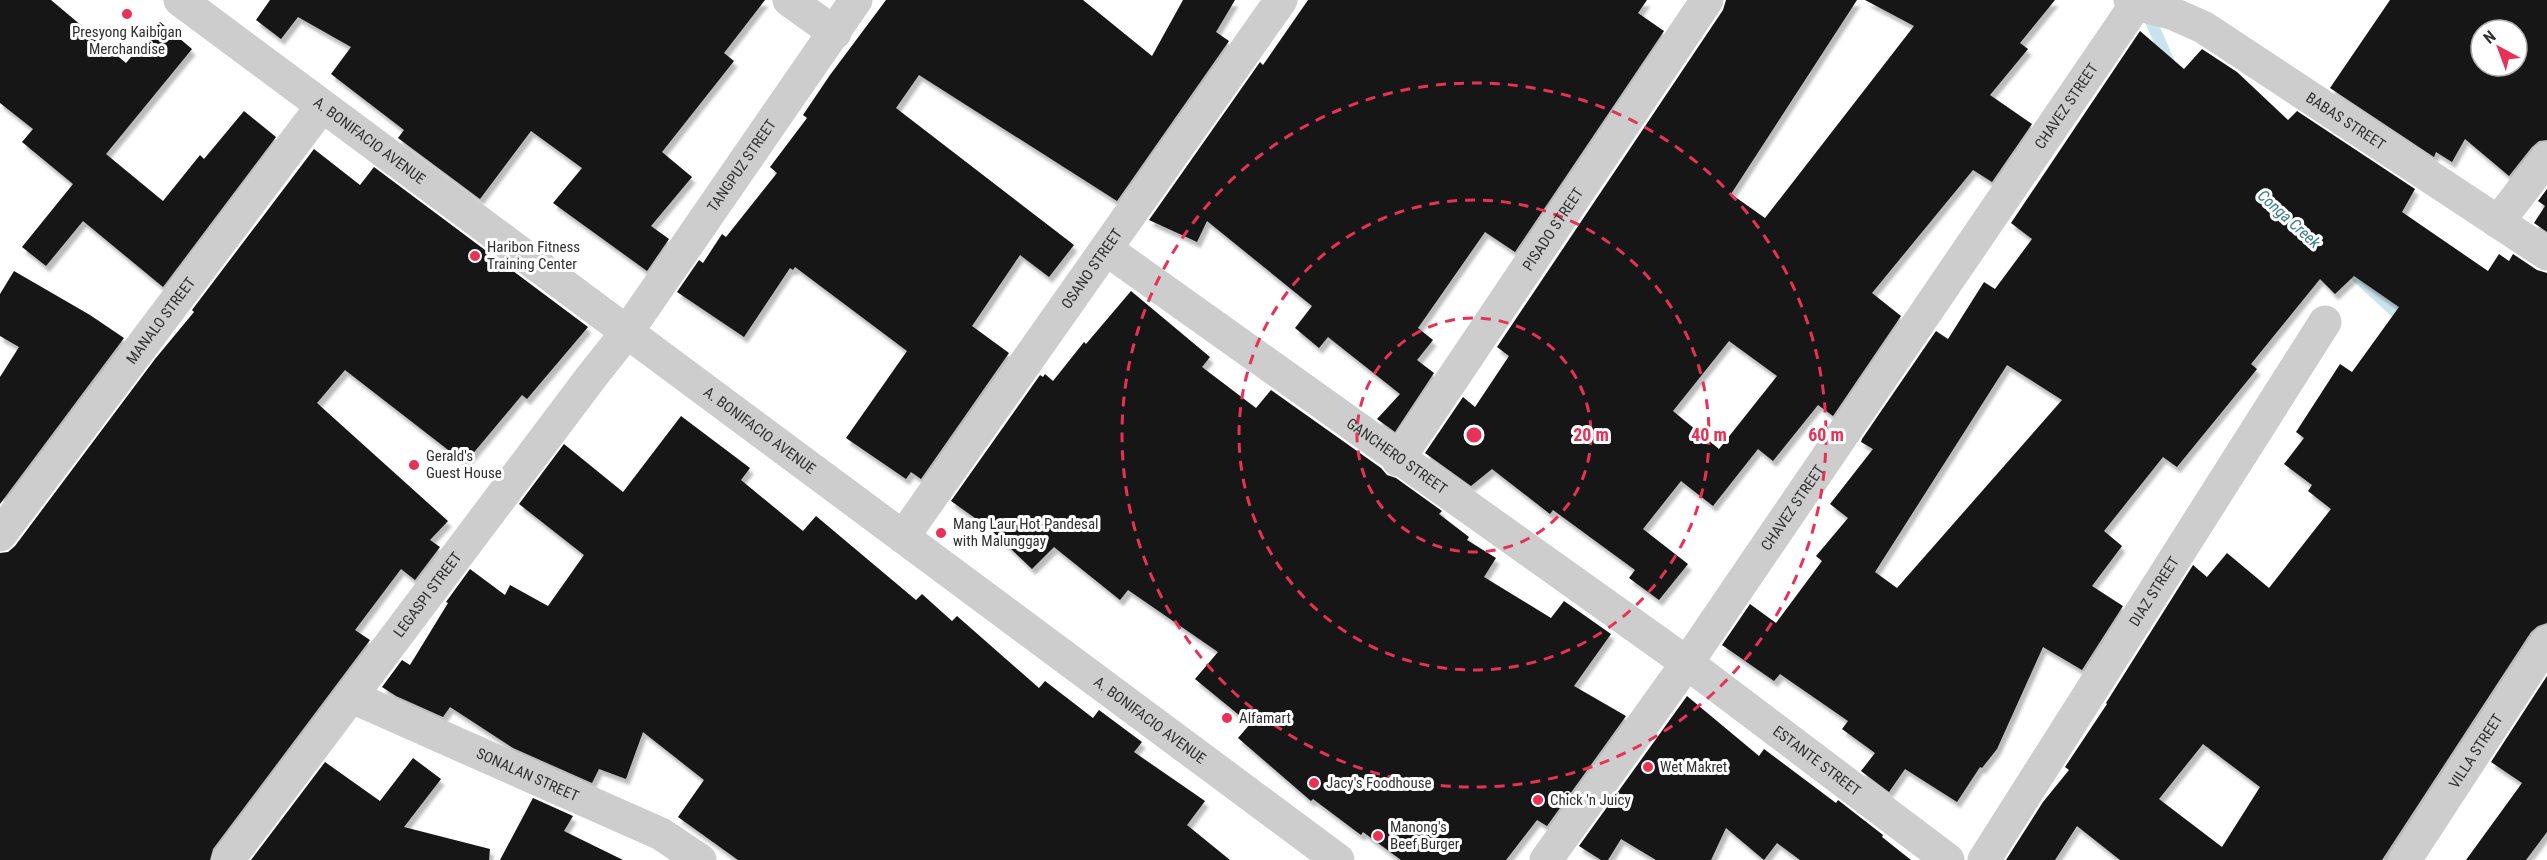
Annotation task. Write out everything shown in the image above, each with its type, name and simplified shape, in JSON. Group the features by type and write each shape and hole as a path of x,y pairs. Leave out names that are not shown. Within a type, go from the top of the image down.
{"street":[{"name":"A. BONIFACIO AVENUE","path":"180,0 1338,860"},
{"path":"789,0 835,33"},
{"name":"TANGPUZ STREET","path":"627,332 856,0"},
{"name":"OSANO STREET","path":"903,537 1281,0"},
{"name":"PISADO STREET","path":"1398,460 1707,0"},
{"name":"BABAS STREET","path":"2143,5 2203,27 2547,254"},
{"name":"CHAVEZ STREET","path":"1546,860 1686,663 2143,5"},
{"name":"MANALO STREET","path":"0,536 322,106"},
{"path":"2498,222 2547,158"},
{"name":"GANCHERO STREET","path":"1106,249 1398,460 1686,663"},
{"name":"DIAZ STREET","path":"1984,860 2325,322"},
{"name":"LEGASPI STREET","path":"228,860 627,332"},
{"name":"VILLA STREET","path":"2405,860 2547,642"},
{"name":"ESTANTE STREET","path":"1686,663 1948,860"},
{"name":"SONALAN STREET","path":"352,697 636,822 687,856"},
{"path":"1289,825 1305,860"}],"building":[{"path":"0,0 51,0 126,63 160,22 192,49 106,154 163,201 200,155 204,159 244,111 276,137 163,287 83,221 46,266 22,247 73,184 22,142 33,129 0,103"},
{"path":"270,0 765,0 724,53 734,61 662,152 692,177 651,226 669,239 647,271 553,203 582,168 531,131 480,199 398,138 404,130 331,74 351,47 298,17 281,39 256,20"},
{"path":"886,0 1083,0 1152,56 1183,0 1235,0 1216,32 1229,41 1117,201 919,75 896,108 1074,245 1049,277 1020,255 972,326 1009,353 921,479 911,472 906,479 846,438 907,351 795,267 793,270 790,268 744,337 677,292 699,260 703,263 722,234 726,237 777,173 770,167 807,118 803,115 830,75"},
{"path":"1308,0 1647,0 1638,13 1664,31 1515,252 1485,232 1418,328 1433,340 1417,360 1434,373 1395,432 1377,419 1400,394 1328,337 1319,348 1295,328 1312,306 1207,221 1197,242 1149,220 1260,62 1263,65"},
{"path":"1726,0 1857,0 1731,194 1765,218 1914,26 1865,0 2055,0 2020,43 2028,49 1990,95 2032,124 1992,182 1973,170 1872,293 1901,316 1833,416 1818,405 1773,461 1758,449 1713,506 1681,481 1643,529 1688,564 1659,600 1629,578 1635,570 1553,510 1550,514 1492,469 1471,486 1425,453 1463,397 1475,407 1509,356 1497,347 1723,10","holes":["1729,341 1777,376 1719,449 1673,411"]},
{"path":"2390,0 2547,0 2547,140 2539,141 2532,147 2509,176 2465,139 2452,162 2436,152 2434,157 2330,88"},
{"path":"2140,31 2184,69 2202,49 2237,72 2288,120 2297,111 2415,189 2402,212 2488,271 2499,254 2509,261 2513,254 2537,270 2547,273 2547,623 2531,632 2382,860 2120,860 2077,826 2055,860 2006,860 2043,802 2069,770 2065,767 2193,565 2207,577 2227,553 2269,588 2331,509 2308,491 2312,485 2284,464 2304,438 2296,432 2340,364 2352,372 2399,307 2354,276 2335,294 2320,279 2251,364 2257,369 2177,467 2163,457 2104,531 2122,546 2092,586 2123,606 2082,670 2043,647 1997,749 1982,768 1980,767 1957,802 1905,769 1889,792 1861,771 1875,753 1842,729 1848,721 1780,674 1774,681 1722,645 1750,604 1776,623 1822,561 1816,556 1848,518 1830,504 1873,449 1861,442 1862,439 1936,331 1948,339 1984,282 1995,289 2032,239 2011,223","holes":["2007,365 2062,400 1897,588 1875,572","2203,744 2260,787 2222,847 2159,799"]},
{"path":"314,149 360,185 374,167 588,327 527,399 522,395 465,463 345,370 317,403 448,521 430,540 440,547 415,580 401,569 355,630 370,640 213,849 210,860 0,860 0,553 8,552 15,546 155,359 194,312 192,310"},
{"path":"2547,189 2547,232 2534,223 2545,206 2538,201"},
{"path":"14,271 90,315 124,338 0,504 0,377 19,347 0,336 0,294"},
{"path":"1131,291 1210,357 1202,367 1256,408 1271,390 1381,468 1387,475 1396,478 1442,511 1439,514 1469,537 1467,540 1496,558 1484,577 1551,618 1564,601 1611,634 1574,686 1626,716 1547,826 1537,820 1506,860 1401,860 1363,832 1361,835 1313,799 1311,801 1238,738 1250,724 1195,679 1218,652 1128,590 1120,600 1054,547 1032,569 989,528 951,501 1040,375 1043,377 1045,374 1053,381 1084,342 1086,344"},
{"path":"681,416 750,468 741,480 803,531 816,516 916,600 922,594 952,621 957,616 1039,688 1045,681 1093,718 1099,710 1142,742 1134,752 1205,801 1187,825 1230,860 738,860 678,817 704,780 643,732 626,779 599,769 592,783 513,748 450,707 443,717 396,696 382,687 402,660 410,665 448,603 446,602 470,569 505,595 510,585 548,606 584,555 519,504 564,444 623,492"},
{"path":"2547,676 2547,832 2526,860 2466,860 2522,783 2491,762"},
{"path":"1687,696 1759,756 1764,749 1836,803 1838,800 1911,860 1800,860 1777,843 1764,860 1726,828 1711,860 1656,860 1621,839 1608,860 1601,860 1579,846"},
{"path":"413,758 441,779 404,827 490,849 489,860 251,860 325,762 380,801"},
{"path":"533,798 573,816 564,831 623,860 500,860"}],"waterway":[{"name":"Conga Creek","path":"2147,12 2170,65"},
{"name":"Conga Creek","path":"2352,272 2408,323"}],"place":[{"name":"Presyong Kaibigan Merchandise","path":"127,14"},
{"name":"Haribon Fitness Training Center","path":"475,256"},
{"name":"Gerald's Guest House","path":"414,465"},
{"name":"Mang Laur Hot Pandesal with Malunggay","path":"941,533"},
{"name":"Alfamart","path":"1227,718"},
{"name":"Wet Makret","path":"1648,767"},
{"name":"Jacy's Foodhouse","path":"1314,783"},
{"name":"Chick 'n Juicy","path":"1538,800"},
{"name":"Manong's Beef Burger","path":"1378,836"}]}
